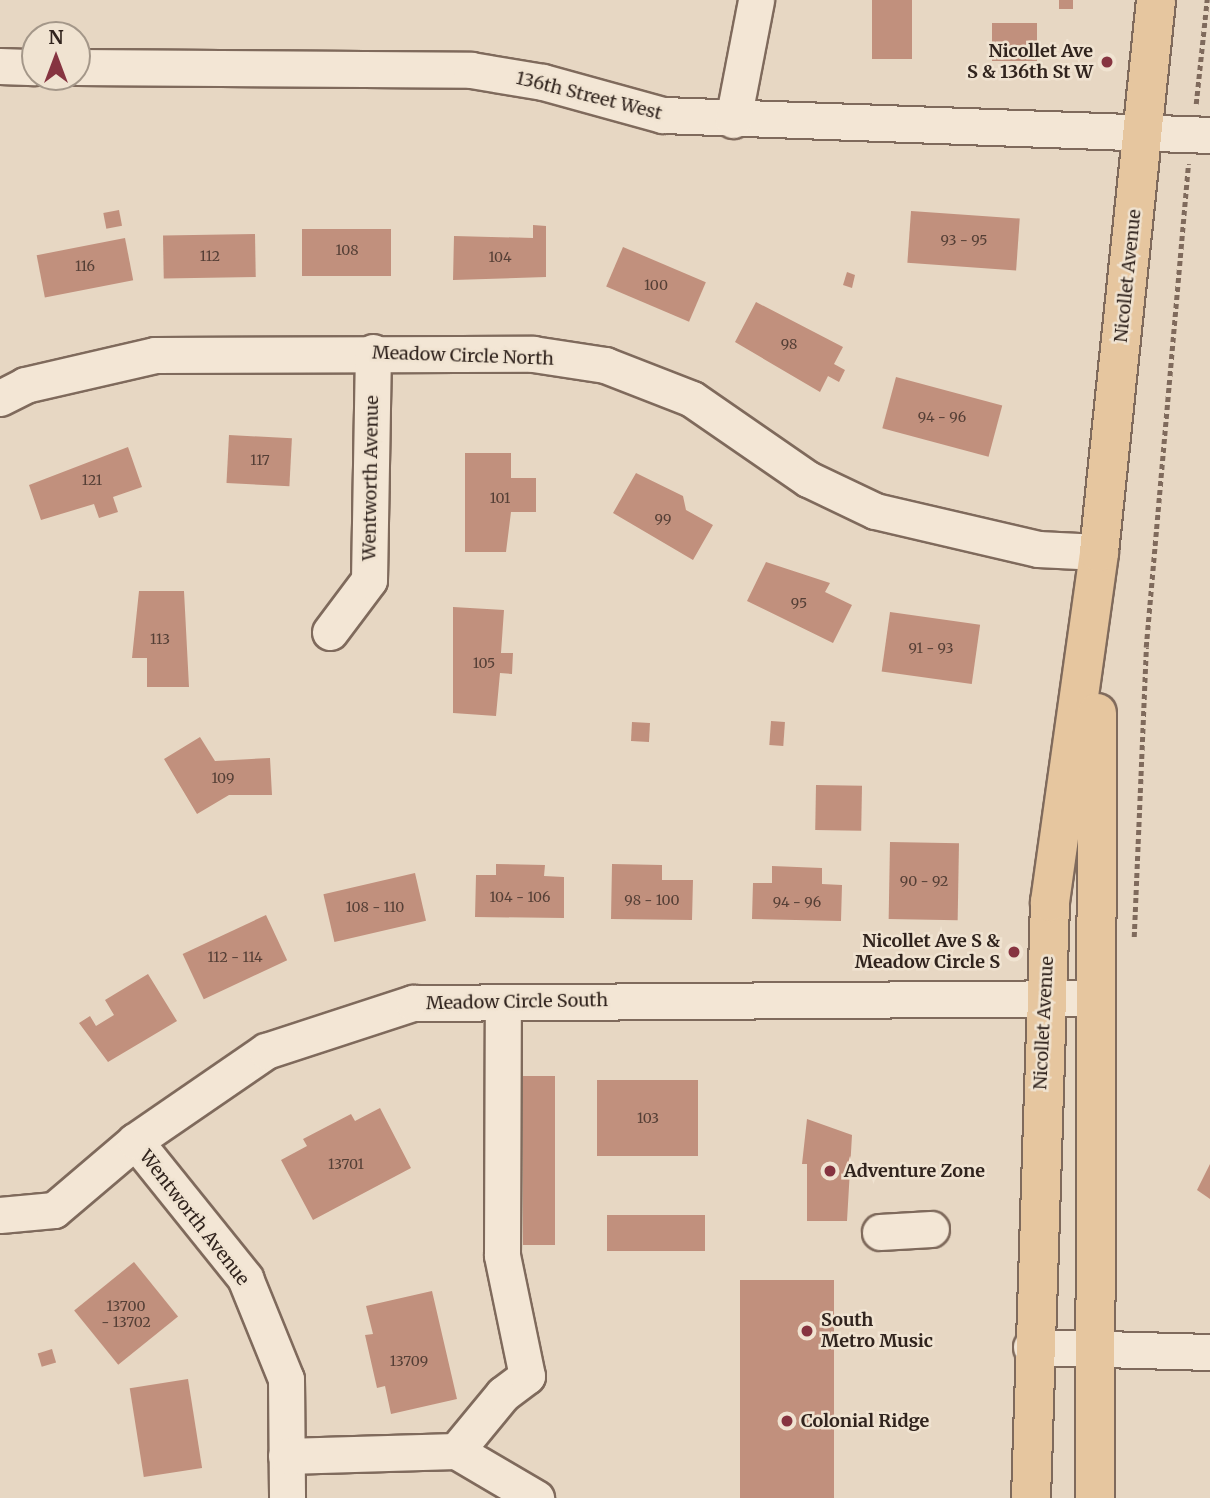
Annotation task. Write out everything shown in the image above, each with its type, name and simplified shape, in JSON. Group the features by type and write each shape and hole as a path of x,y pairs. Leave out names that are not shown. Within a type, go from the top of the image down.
{"main road":[{"name":"Nicollet Avenue","path":"1031,1498 1031,1347 1050,902 1099,552 1156,0"},
{"name":"Nicollet Avenue","path":"1095,1498 1094,998 1099,552"}],"street":[{"path":"733,120 756,0"},
{"path":"0,66 21,66"},
{"name":"136th Street West","path":"91,67 471,71 543,82 663,115 733,120 1143,130 1200,134"},
{"name":"Meadow Circle North","path":"0,398 25,386 155,355 373,352 533,354 605,365 692,399 808,479 874,511 1038,549 1099,552"},
{"name":"Wentworth Avenue","path":"330,632 369,580 373,352"},
{"name":"Meadow Circle South","path":"0,1215 54,1210 135,1141 266,1051 412,1003 1094,998"},
{"path":"456,1451 503,1394 527,1376 502,1255 503,1002"},
{"name":"Wentworth Avenue","path":"135,1141 245,1278 286,1379 287,1498"},
{"path":"880,1232 932,1229"},
{"path":"1031,1347 1210,1352"},
{"path":"286,1456 456,1451 536,1498"}],"path":[{"path":"1134,953 1146,647 1200,134 1207,0"}],"building":[{"path":"872,0 912,0 912,59 872,59"},
{"path":"1059,0 1073,0 1073,9 1059,9"},
{"path":"992,23 1037,23 1037,61 992,61"},
{"path":"119,210 122,226 106,229 103,213"},
{"path":"911,211 1020,219 1016,270 907,263"},
{"path":"533,225 546,226 546,277 453,280 454,236 533,238"},
{"path":"302,229 391,229 391,276 302,276"},
{"path":"255,234 256,277 164,279 163,236"},
{"path":"125,238 133,280 45,297 37,255"},
{"path":"623,247 706,282 689,322 606,287"},
{"path":"847,272 855,275 852,288 843,285"},
{"path":"756,302 843,347 834,364 845,370 839,382 828,376 820,392 735,342"},
{"path":"896,377 1002,405 989,457 882,428"},
{"path":"229,435 292,438 289,486 226,483"},
{"path":"128,447 142,487 113,497 118,512 99,518 94,504 41,520 29,485"},
{"path":"465,453 511,453 511,478 536,478 536,512 511,512 506,552 465,552"},
{"path":"636,473 683,496 686,510 713,525 693,560 613,513"},
{"path":"766,562 830,583 825,592 852,605 833,643 747,601"},
{"path":"139,591 184,591 189,687 147,687 147,658 132,658"},
{"path":"453,607 504,610 501,653 513,653 512,674 500,673 496,716 453,713"},
{"path":"890,612 980,625 972,684 882,671"},
{"path":"771,721 785,722 783,746 769,745"},
{"path":"632,722 650,723 649,742 631,741"},
{"path":"200,737 215,761 270,758 272,795 229,795 197,814 164,759"},
{"path":"816,785 862,786 861,831 815,830"},
{"path":"890,842 959,843 958,920 889,919"},
{"path":"496,864 545,865 544,876 564,877 564,918 475,917 476,875 496,875"},
{"path":"612,864 662,865 662,880 693,880 692,920 611,919"},
{"path":"772,866 822,868 822,884 842,885 841,921 752,919 753,883 772,883"},
{"path":"415,873 426,921 334,942 323,894"},
{"path":"266,915 287,960 204,999 183,954"},
{"path":"148,974 177,1021 108,1062 79,1023 90,1016 96,1026 114,1015 105,1000"},
{"path":"523,1076 555,1076 555,1245 523,1245"},
{"path":"597,1080 698,1080 698,1156 597,1156"},
{"path":"380,1108 411,1168 313,1220 281,1160 307,1146 303,1139 351,1114 355,1121"},
{"name":"Adventure Zone","path":"807,1119 852,1135 847,1221 807,1221 807,1164 802,1164"},
{"path":"1210,1164 1210,1199 1197,1190"},
{"path":"607,1215 705,1215 705,1251 607,1251"},
{"path":"134,1262 178,1316 118,1365 74,1310"},
{"name":"Colonial Ridge","path":"740,1280 834,1280 834,1498 740,1498"},
{"path":"432,1291 457,1399 391,1414 385,1386 377,1388 365,1335 373,1334 366,1306"},
{"path":"52,1349 56,1362 42,1367 38,1353"},
{"path":"188,1379 202,1468 144,1477 130,1388"}],"place":[{"name":"Nicollet Ave S & 136th St W","path":"1107,62"},
{"name":"Nicollet Ave S & Meadow Circle S","path":"1014,952"},
{"name":"Adventure Zone","path":"830,1171"},
{"name":"South Metro Music","path":"807,1331"},
{"name":"Colonial Ridge","path":"787,1421"}]}
